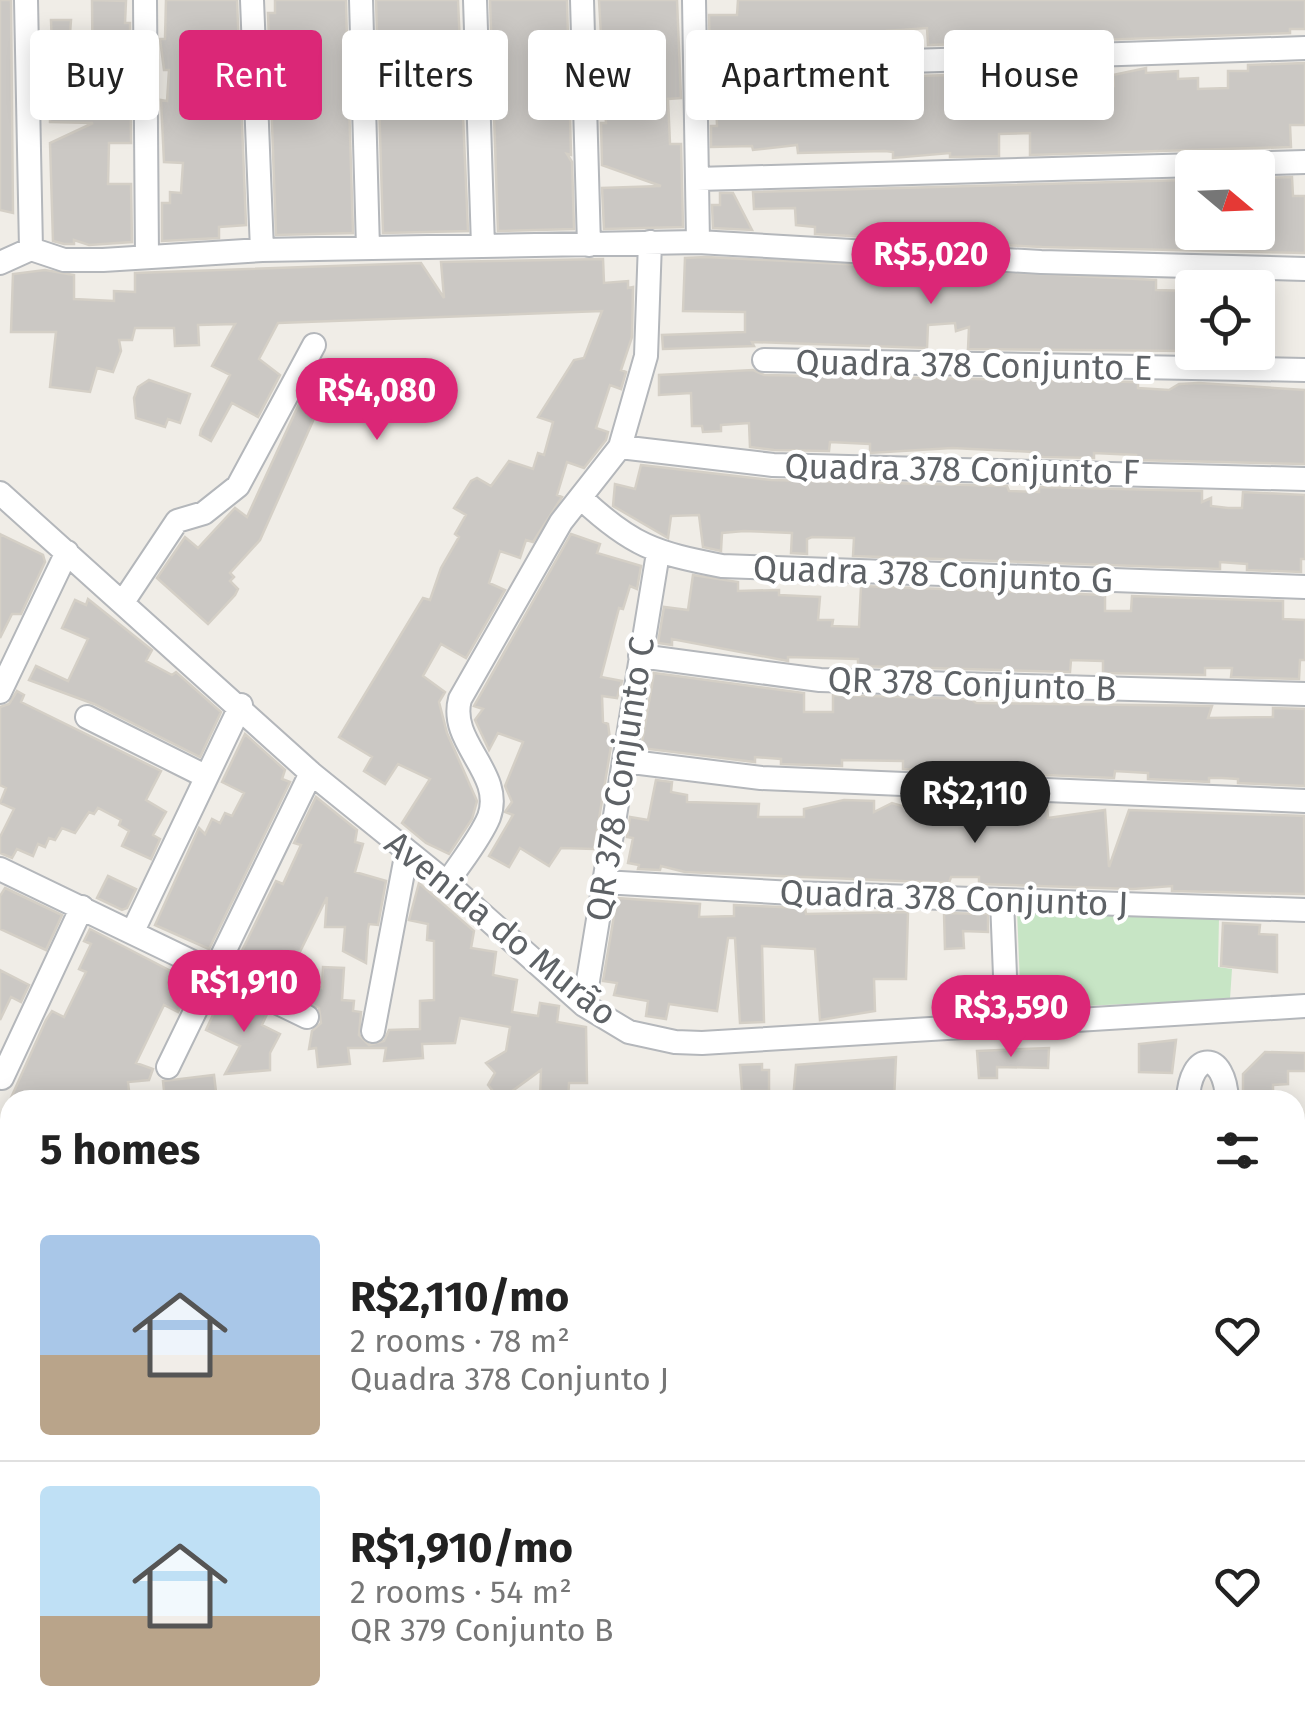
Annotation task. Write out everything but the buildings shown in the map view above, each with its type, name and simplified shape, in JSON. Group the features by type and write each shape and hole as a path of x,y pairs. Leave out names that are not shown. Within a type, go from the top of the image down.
{"street":[{"path":"26,0 31,249"},
{"path":"144,0 147,256"},
{"path":"252,0 262,250"},
{"path":"361,0 368,248"},
{"path":"474,0 483,246"},
{"path":"582,0 589,244"},
{"path":"694,0 695,30"},
{"path":"924,61 1305,48"},
{"path":"697,120 698,242"},
{"path":"698,179 1305,162"},
{"path":"447,884 489,816 491,795 459,727 460,698 561,522 620,446 646,356 650,242"},
{"path":"0,264 31,249 64,260 262,250 698,242 1041,262 1305,268"},
{"path":"124,602 177,521 204,513 238,486 314,346"},
{"name":"Quadra 378 Conjunto E","path":"764,360 1305,370"},
{"name":"Quadra 378 Conjunto F","path":"620,446 793,466 1305,479"},
{"name":"Avenida do Murão","path":"0,493 241,705 311,773 447,884 584,1005 630,1032 675,1042 1305,1006"},
{"name":"Quadra 378 Conjunto G","path":"581,498 618,531 658,554 778,570 1305,588"},
{"path":"0,692 67,552"},
{"name":"QR 378 Conjunto C","path":"584,1005 658,554"},
{"name":"QR 378 Conjunto B","path":"640,656 820,680 1305,694"},
{"path":"132,931 241,705"},
{"path":"86,717 204,776"},
{"path":"624,762 761,778 1305,801"},
{"path":"168,1067 311,773"},
{"path":"373,1031 407,851"},
{"path":"0,869 307,1017"},
{"name":"Quadra 378 Conjunto J","path":"603,882 1305,910"},
{"path":"1002,900 1007,1026"},
{"path":"2,1078 82,906"},
{"path":"1188,1090 1189,1078 1196,1066 1208,1062 1220,1066 1227,1090"}],"green space":[{"path":"1017,910 1219,918 1218,967 1232,969 1230,999 1021,1009"}]}
